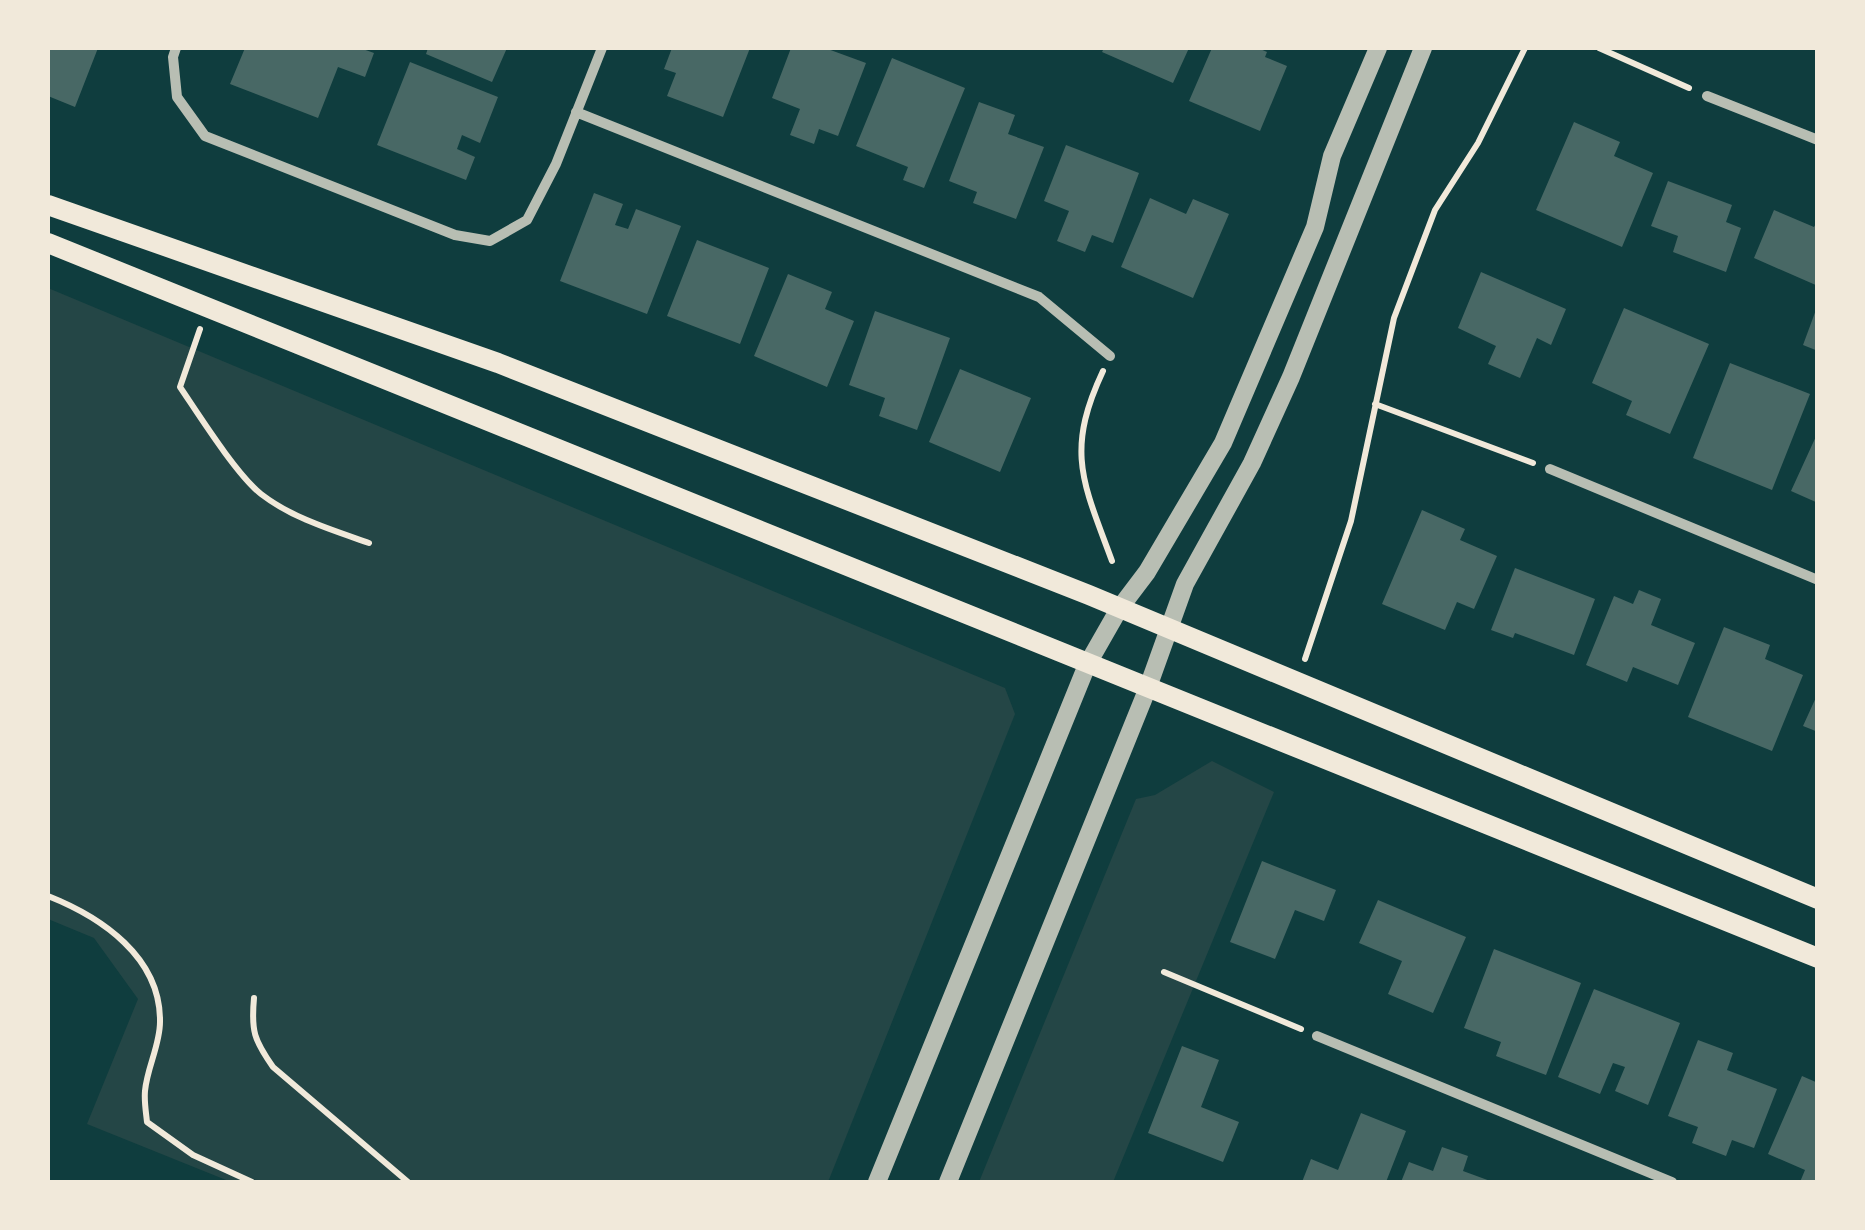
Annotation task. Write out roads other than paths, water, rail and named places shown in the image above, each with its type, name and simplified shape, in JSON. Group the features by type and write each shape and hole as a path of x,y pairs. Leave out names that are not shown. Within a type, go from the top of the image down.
{"main road":[{"path":"48,206 498,363 1170,629 1818,899"},
{"path":"48,244 1818,958"}],"street":[{"path":"176,48 173,57 177,97 205,136 454,234 490,242 527,220 556,164 602,48"},
{"path":"877,1182 1086,665 1119,609 1151,566 1223,443 1315,227 1332,156 1378,48"},
{"path":"948,1182 1147,690 1185,584 1252,463 1291,378 1423,48"},
{"path":"1708,96 1818,140"},
{"path":"576,112 1039,297 1110,356"},
{"path":"1550,469 1818,580"},
{"path":"1316,1036 1672,1182"}]}
